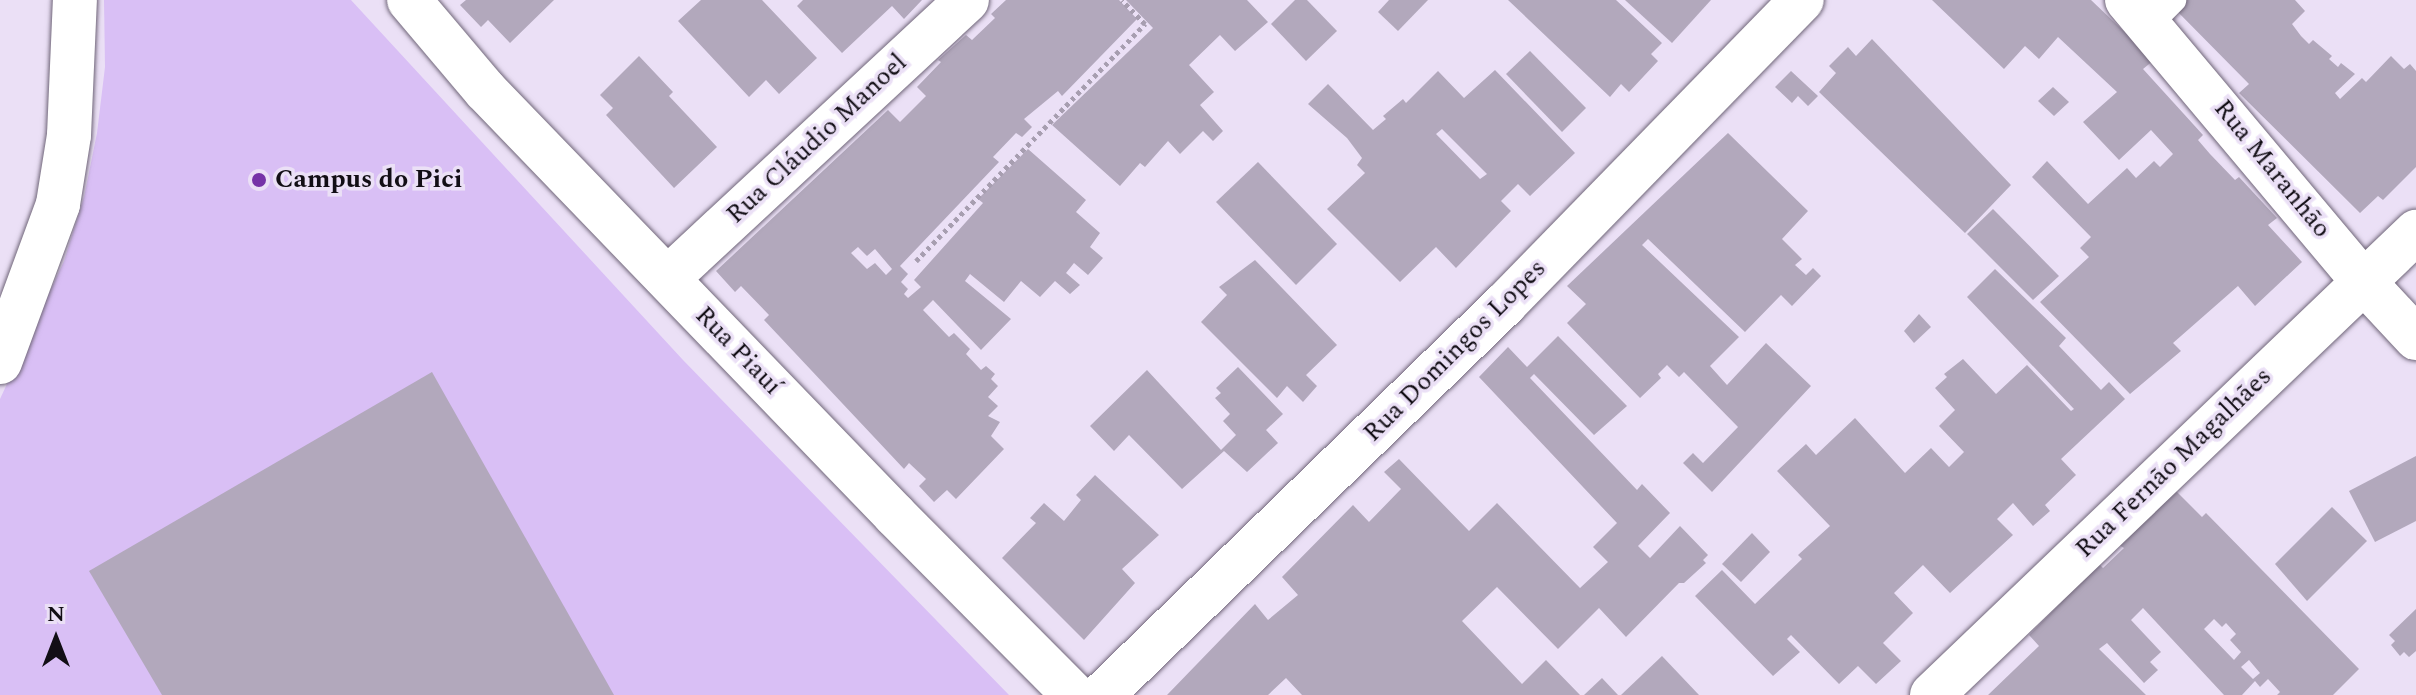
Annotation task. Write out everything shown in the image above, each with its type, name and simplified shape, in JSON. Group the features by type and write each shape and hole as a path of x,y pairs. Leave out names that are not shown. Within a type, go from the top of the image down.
{"street":[{"path":"0,362 58,204 69,135 75,0"},
{"name":"Rua Piauí","path":"409,0 485,90 1074,695"},
{"name":"Rua Cláudio Manoel","path":"668,278 967,0"},
{"name":"Rua Domingos Lopes","path":"1102,695 1505,304 1802,0"},
{"name":"Rua Maranhão","path":"2150,8 2363,281 2416,338"},
{"name":"Rua Fernão Magalhães","path":"1932,695 2416,232"}],"path":[{"path":"916,261 1145,24 1122,0"}],"shaded area":[{"name":"Campus do Pici","path":"104,0 351,0 683,360 1009,695 0,695 0,399 64,261 84,197 97,133 105,67"}],"building":[{"path":"466,0 554,0 510,43 488,20 481,27 460,5"},
{"path":"701,0 762,0 817,58 779,94 766,80 749,97 678,21"},
{"path":"803,0 922,0 904,19 892,6 842,53 797,6"},
{"path":"1006,0 1119,0 1137,19 1062,96 1058,91 1024,119 1032,127 1022,137 1016,133 993,157 999,162 900,266 908,274 901,282 908,289 904,294 908,298 921,287 914,280 983,203 978,199 1028,149 1086,200 1076,212 1100,233 1090,247 1103,258 1088,275 1074,263 1066,273 1080,285 1070,294 1055,281 1040,297 1021,281 1004,302 970,274 965,281 1011,319 981,350 933,300 923,310 949,337 954,333 970,349 966,354 981,370 986,366 995,374 991,379 998,386 988,397 998,406 988,416 1000,422 991,436 1004,449 956,499 947,490 934,502 919,486 926,479 909,463 904,469 764,320 769,315 741,286 735,292 716,271 888,110 900,122 926,96 917,87 941,62 938,60 966,35 972,40 995,18 991,14","holes":["858,247 867,256 875,249 892,269 886,275 875,263 867,269 851,253"]},
{"path":"1126,0 1247,0 1268,22 1235,51 1220,35 1189,65 1214,92 1200,105 1223,131 1213,141 1203,131 1180,154 1168,141 1145,167 1140,163 1120,186 1052,125 1153,28"},
{"path":"1295,0 1307,0 1337,31 1306,61 1271,24"},
{"path":"1389,0 1428,0 1398,31 1378,12"},
{"path":"1508,0 1616,0 1662,43 1651,54 1658,61 1629,92 1621,84 1610,97"},
{"path":"1625,0 1711,0 1672,43"},
{"path":"1932,0 2091,0 2154,60 2143,69 2203,135 2198,140 2210,154 2235,180 2239,177 2277,218 2268,225 2302,262 2255,306 2238,286 2173,343 2181,351 2130,394 2040,302 2089,257 2080,248 2091,237 2032,177 2047,161 2088,204 2127,168 2136,178 2154,161 2160,167 2173,154 2151,130 2119,160 2083,122 2117,92 2058,37 2039,59 2025,46 2004,69"},
{"path":"2176,0 2295,0 2305,11 2292,24 2301,36 2309,44 2313,40 2332,56 2329,59 2338,67 2341,63 2355,74 2335,93 2340,99 2362,78 2366,82 2391,56 2404,69 2410,64 2416,71 2416,167 2383,200 2378,196 2360,213 2239,93 2249,84 2171,5"},
{"path":"1872,39 2011,185 1965,233 1819,92 1836,73 1829,66 1848,47 1856,56"},
{"path":"1530,51 1586,108 1562,132 1506,74"},
{"path":"639,56 673,92 669,96 717,147 674,188 606,115 613,108 600,95"},
{"path":"1495,70 1575,153 1530,196 1518,184 1501,201 1511,211 1456,268 1436,247 1400,282 1327,209 1365,173 1357,165 1362,158 1347,138 1308,104 1328,84 1373,130 1386,119 1383,116 1403,99 1406,103 1438,71 1464,98","holes":["1442,129 1487,174 1480,179 1436,134"]},
{"path":"1791,71 1818,96 1808,106 1798,96 1792,103 1775,87"},
{"path":"2053,87 2069,102 2054,116 2038,101"},
{"path":"1728,133 1808,211 1782,239 1802,259 1795,265 1806,275 1813,268 1821,276 1792,306 1781,295 1745,332 1648,239 1642,245 1739,337 1710,366 1727,385 1766,343 1811,386 1712,492 1683,463 1693,453 1703,463 1738,427 1684,372 1679,377 1667,365 1658,374 1661,378 1640,398 1567,323 1586,304 1567,286"},
{"path":"1258,162 1337,244 1296,285 1216,202"},
{"path":"1993,209 2059,276 2033,300 1967,234"},
{"path":"1255,260 1337,345 1306,375 1317,386 1303,402 1287,386 1277,398 1201,322 1227,295 1219,287"},
{"path":"1995,269 2066,338 2059,346 2101,390 2109,382 2125,399 2061,459 2076,475 2045,505 2050,511 2033,526 2013,503 1997,519 2013,535 1950,593 1923,565 1894,593 1913,613 1883,643 1901,661 1876,684 1858,666 1839,684 1791,635 1787,639 1800,652 1773,676 1695,596 1722,570 1755,604 1802,559 1798,555 1830,526 1777,471 1806,444 1816,455 1855,418 1905,473 1931,448 1949,467 1964,452 1939,426 1955,410 1935,388 1947,377 1944,374 1963,359 1996,394 2027,365 2071,411 2074,409 1967,297"},
{"path":"1919,314 1931,327 1914,343 1904,331"},
{"path":"1558,336 1627,406 1594,435 1534,374 1530,378 1637,490 1642,484 1670,513 1638,546 1650,558 1680,526 1708,555 1703,560 1706,563 1684,583 1679,583 1626,637 1599,608 1558,649 1497,587 1462,621 1522,684 1546,660 1580,695 1302,695 1286,678 1268,695 1167,695 1255,604 1268,620 1298,595 1282,577 1353,505 1369,522 1401,489 1384,472 1399,459 1469,531 1497,503 1580,588 1608,562 1593,547 1617,523 1479,377 1508,347 1527,367"},
{"path":"1238,367 1283,414 1266,430 1278,443 1247,472 1224,451 1182,489 1129,435 1114,451 1090,426 1147,370 1221,450 1236,435 1223,421 1230,414 1215,398 1221,393 1216,388"},
{"path":"432,372 614,695 162,695 89,571"},
{"path":"2416,456 2416,521 2375,542 2349,491"},
{"path":"1095,475 1159,535 1122,569 1135,583 1084,640 1002,558 1036,523 1030,518 1044,503 1064,521 1081,500 1076,495"},
{"path":"2175,490 2202,517 2206,513 2359,669 2333,695 2277,695 2280,692 2268,679 2260,687 2255,681 2242,695 2224,695 2143,608 2131,620 2161,652 2150,662 2158,670 2144,683 2107,643 2099,649 2146,695 1988,695 2039,646 2029,635 2099,564 2103,568 2124,548 2119,545","holes":["2214,619 2222,627 2226,623 2236,634 2230,640 2241,652 2234,660 2204,629","2249,660 2260,673 2253,679 2241,667"]},
{"path":"2332,507 2367,541 2307,601 2275,564"},
{"path":"1752,533 1770,552 1741,582 1722,564"},
{"path":"2416,609 2416,651 2409,657 2404,652 2400,656 2391,645 2395,641 2389,635"},
{"path":"1662,656 1699,695 1621,695"},
{"path":"1602,678 1618,695 1584,695"}],"place":[{"name":"Campus do Pici","path":"259,180"}]}
